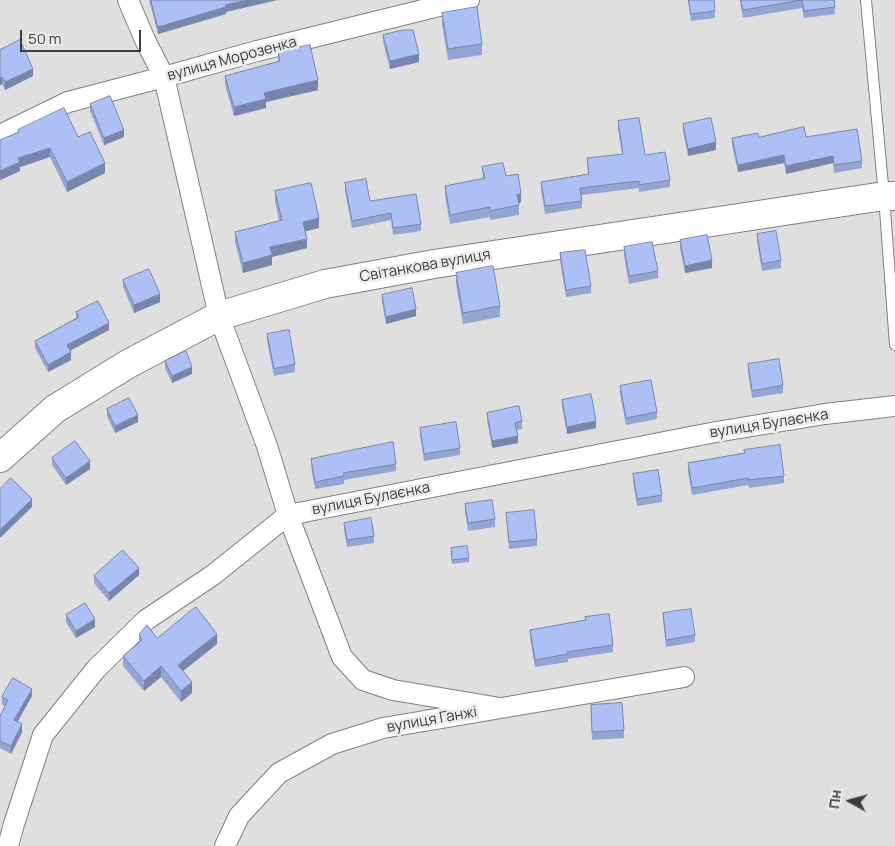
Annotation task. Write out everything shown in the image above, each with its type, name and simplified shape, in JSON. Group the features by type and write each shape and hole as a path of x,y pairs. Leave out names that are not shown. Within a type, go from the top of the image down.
{"street":[{"path":"128,0 145,40 164,77 219,316 267,446 288,515 342,657 363,680 394,690 500,708"},
{"name":"вулиця Морозенка","path":"0,135 68,102 257,50 469,0"},
{"name":"Світанкова вулиця","path":"0,458 55,409 128,364 219,316 325,284 434,264 889,196"},
{"name":"вулиця Булаєнка","path":"8,846 43,735 96,669 146,620 213,575 288,515 716,432 825,414 895,406"},
{"name":"вулиця Ганжі","path":"225,846 239,816 280,773 332,744 383,728 684,677"}],"lane":[{"path":"866,0 889,196 895,345"}],"building":[{"path":"151,0 247,0 225,5 226,7 158,27"},
{"path":"689,0 714,0 715,11 691,14"},
{"path":"741,0 802,0 743,10"},
{"path":"802,0 834,0 835,7 804,11"},
{"path":"477,7 482,44 448,49 442,13"},
{"path":"403,30 413,30 419,54 390,61 383,35"},
{"path":"20,40 33,69 5,82 2,77 0,78 0,50"},
{"path":"310,45 318,80 264,93 266,99 234,107 225,76 280,61 278,52"},
{"path":"110,96 124,130 104,138 90,104"},
{"path":"64,108 78,137 90,132 105,163 67,182 50,148 18,158 20,162 0,171 0,140"},
{"path":"639,118 645,155 665,152 670,180 639,185 639,181 580,188 582,201 545,206 541,182 589,174 587,158 623,154 618,121"},
{"path":"711,118 716,142 688,149 683,124"},
{"path":"804,127 806,137 857,129 862,161 834,165 833,156 786,166 784,155 738,165 732,138 758,133 759,137"},
{"path":"503,163 506,176 518,174 521,193 517,195 519,205 490,211 490,207 450,215 445,186 485,178 482,167"},
{"path":"366,179 370,201 416,194 421,224 393,228 391,213 352,221 345,183"},
{"path":"311,183 319,218 303,222 307,239 270,247 272,255 243,263 235,232 282,220 275,191"},
{"path":"776,231 781,260 762,264 757,234"},
{"path":"707,235 712,260 685,266 680,240"},
{"path":"652,242 658,271 629,276 624,247"},
{"path":"585,250 591,286 566,290 560,253"},
{"path":"493,266 500,306 463,313 456,273"},
{"path":"149,269 160,294 134,305 123,280"},
{"path":"412,288 416,309 386,317 382,295"},
{"path":"98,301 109,323 67,345 71,352 48,365 35,341 79,317 76,312"},
{"path":"289,330 295,364 274,369 267,334"},
{"path":"186,351 192,367 172,376 165,361"},
{"path":"779,359 783,385 752,391 748,364"},
{"path":"651,380 657,412 626,418 620,386"},
{"path":"591,394 596,421 567,427 562,400"},
{"path":"129,398 138,415 115,426 107,409"},
{"path":"519,406 522,421 515,423 518,436 492,441 487,413"},
{"path":"456,422 460,448 424,454 420,428"},
{"path":"75,441 90,461 66,478 52,458"},
{"path":"393,442 396,464 343,473 344,476 315,482 311,459"},
{"path":"780,445 784,476 749,480 748,478 692,488 688,463 745,453 744,450"},
{"path":"658,470 662,495 637,499 633,474"},
{"path":"11,478 32,499 0,530 0,489"},
{"path":"492,500 495,519 468,523 465,504"},
{"path":"534,510 537,539 509,542 506,513"},
{"path":"371,518 374,536 347,540 344,523"},
{"path":"467,546 469,558 452,560 451,548"},
{"path":"123,550 139,568 109,593 94,576"},
{"path":"85,603 95,619 76,631 66,615"},
{"path":"196,607 217,634 178,665 192,682 181,691 161,666 144,681 123,656 142,640 139,634 147,625 157,638"},
{"path":"691,609 695,635 666,640 663,613"},
{"path":"609,614 613,645 567,652 568,654 535,660 530,630 586,620 585,617"},
{"path":"13,678 32,689 14,720 22,724 11,746 0,741 0,716 8,700 2,697"},
{"path":"622,703 624,730 592,732 591,705"}]}
